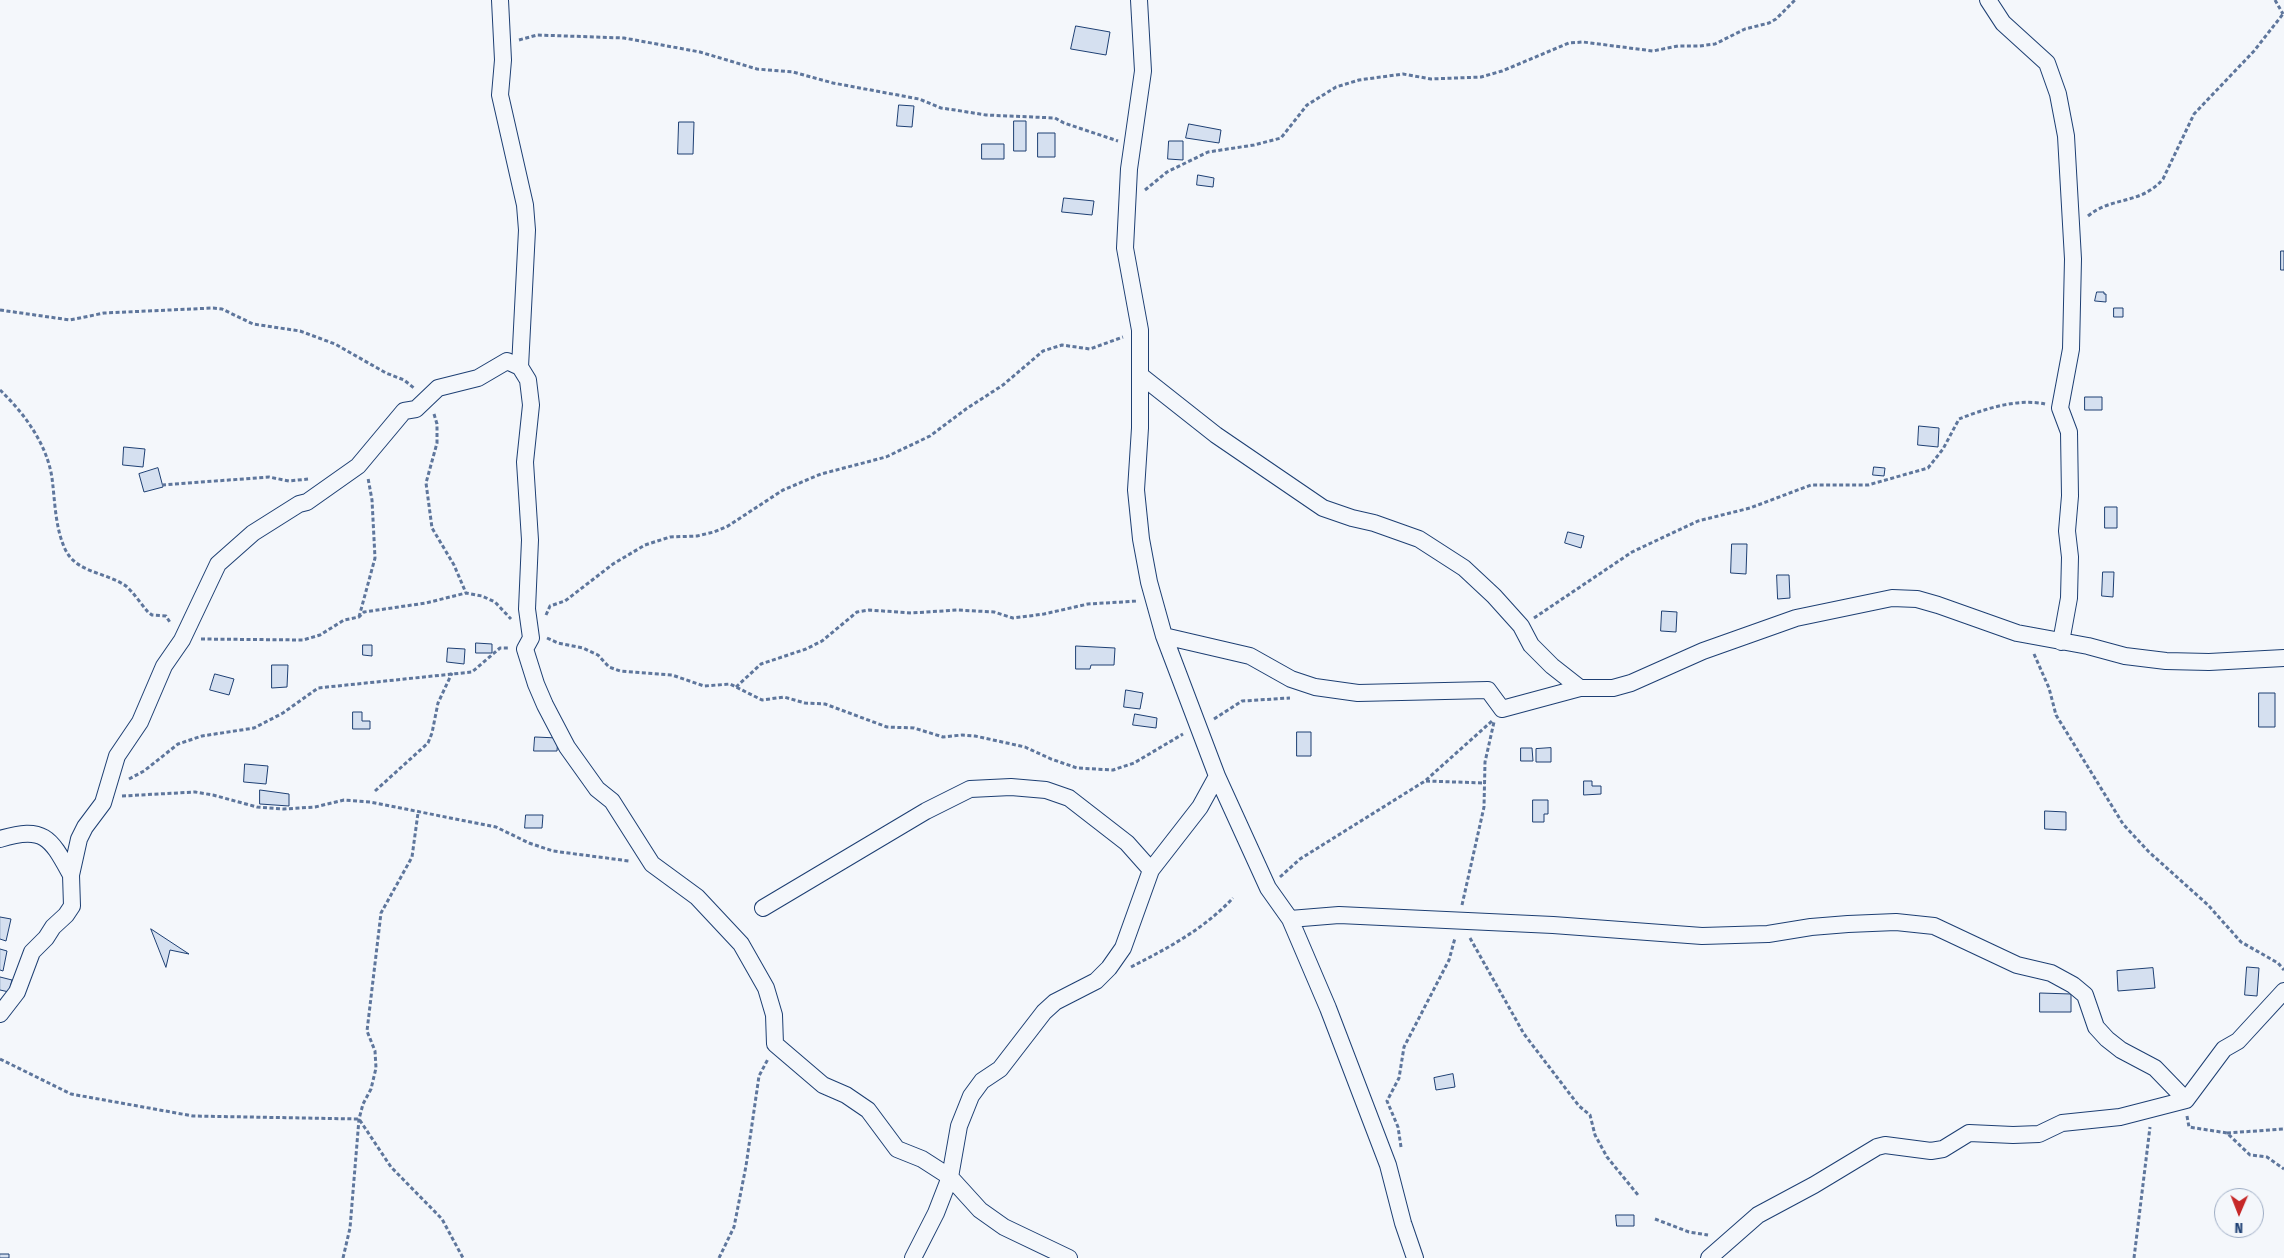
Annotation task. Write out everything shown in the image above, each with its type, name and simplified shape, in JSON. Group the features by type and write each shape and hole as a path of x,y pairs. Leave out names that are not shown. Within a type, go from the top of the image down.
{"street":[{"path":"500,0 504,60 500,95 525,205 527,230 520,367 528,380 531,405 525,462 530,540 527,609 536,684 567,748 597,789 612,801 652,864 697,896 741,944 766,988 774,1015 775,1044 823,1085 846,1094 868,1110 897,1149 922,1159 950,1177 980,1210 1004,1227 1069,1258"},
{"path":"1139,0 1143,71 1129,169 1125,248 1140,330 1140,428 1136,490 1141,539 1153,600 1164,636 1217,776 1268,888 1290,919 1328,1008 1388,1165 1403,1223 1415,1258"},
{"path":"1988,0 2003,23 2047,63 2052,75 2066,136 2072,228 2071,349 2060,408 2069,432 2070,496 2067,531 2070,557 2068,598 2061,642"},
{"path":"0,1014 17,992 32,952 72,906 71,875 79,839 85,827 103,803 114,762 140,722 164,666 182,640 218,564 253,533 333,484 358,466 404,411 416,409 438,388 478,378 506,361 520,367"},
{"path":"1140,375 1216,435 1323,508 1352,518 1374,522 1419,539 1464,568 1494,596 1521,626 1531,645 1552,666 1580,688"},
{"path":"1164,636 1250,656 1291,679 1315,688 1357,694 1488,690 1502,709 1580,688 1613,688 1631,683 1703,651 1796,618 1892,598 1917,599 1938,604 2017,633 2088,646 2126,656 2166,661 2209,662 2284,658"},
{"path":"913,1258 936,1213 950,1177 959,1126 971,1096 982,1081 1000,1069 1044,1012 1055,1002 1096,981 1109,968 1123,948 1151,870 1200,808 1217,776"},
{"path":"763,908 926,811 970,789 1011,787 1046,790 1069,798 1127,843 1151,870"},
{"path":"0,839 17,835 42,835 54,844 71,875"},
{"path":"1290,919 1339,915 1553,925 1702,936 1768,934 1811,927 1848,924 1896,922 1934,926 2018,965 2051,973 2073,985 2084,995 2096,1027 2107,1039 2121,1050 2156,1068 2186,1100"},
{"path":"1709,1258 1728,1239 1758,1215 1814,1185 1877,1146 1885,1144 1931,1151 1943,1149 1969,1133 2039,1134 2062,1122 2120,1117 2186,1100 2224,1049 2238,1041 2284,991"}],"path":[{"path":"1128,206 1167,172 1208,152 1254,145 1281,138 1307,105 1336,87 1359,80 1403,74 1431,79 1481,77 1510,68 1569,43 1583,42 1653,51 1678,46 1715,44 1745,29 1769,23 1776,19 1795,0"},
{"path":"2072,228 2102,206 2132,200 2158,185 2163,179 2194,114 2254,51 2284,14 2275,0"},
{"path":"504,60 520,39 537,34 624,38 700,52 757,69 793,72 833,83 919,99 940,108 986,115 1055,118 1064,123 1133,146"},
{"path":"0,310 70,320 104,313 222,309 253,324 300,331 348,350 386,373 412,384 416,389 416,409"},
{"path":"531,640 550,606 565,601 613,564 645,544 670,537 697,536 714,532 728,526 783,490 821,474 886,457 930,436 966,409 1003,385 1043,351 1062,345 1090,349 1140,330"},
{"path":"0,390 28,422 47,457 52,475 57,521 65,549 74,562 126,587 152,615 166,616 182,640 217,637 248,640 303,640 320,634 344,620 359,617 364,612 426,603 466,593 482,596 495,602 531,640"},
{"path":"1521,626 1632,552 1698,521 1750,508 1811,485 1868,485 1928,468 1943,449 1959,418 1977,411 2034,402 2060,408"},
{"path":"416,409 426,403 437,424 437,443 426,483 432,528 454,565 466,593"},
{"path":"358,466 365,468 370,487 375,558 359,617"},
{"path":"162,485 269,477 289,481 313,478 333,484"},
{"path":"736,687 761,664 806,649 822,641 857,612 870,610 911,613 957,610 994,612 1014,618 1044,614 1088,604 1153,600"},
{"path":"2017,633 2036,657 2049,688 2056,715 2124,824 2149,852 2208,905 2241,942 2278,963 2284,970"},
{"path":"124,783 157,762 178,744 202,736 254,728 284,712 318,688 452,672 472,672 500,648 531,640 583,648 598,656 609,667 620,671 672,675 704,686 730,684 762,700 784,697 805,703 825,704 887,727 914,728 944,737 975,736 1024,747 1078,768 1113,770 1134,763 1242,701 1300,697"},
{"path":"375,791 428,743 438,704 452,672"},
{"path":"1268,888 1300,859 1425,781 1494,719 1485,762 1484,807 1465,883 1460,920 1448,960 1404,1047 1399,1078 1388,1102 1398,1127 1402,1150"},
{"path":"1425,781 1485,783"},
{"path":"123,789 128,796"},
{"path":"103,803 116,796 195,792 257,807 284,809 315,807 344,800 370,802 496,827 529,843 554,851 652,864"},
{"path":"343,1258 350,1228 358,1118 371,1089 376,1068 376,1051 366,1031 381,913 412,858 418,813"},
{"path":"1130,968 1179,942 1220,912 1233,898"},
{"path":"1460,920 1524,1034 1565,1089 1590,1115 1600,1146 1626,1182 1638,1195"},
{"path":"719,1258 734,1227 746,1166 759,1076 775,1044"},
{"path":"0,1059 71,1094 193,1116 358,1118"},
{"path":"2186,1100 2188,1127 2226,1134 2284,1129"},
{"path":"2134,1258 2152,1110"},
{"path":"358,1118 391,1167 442,1219 463,1258"},
{"path":"2226,1134 2250,1155 2267,1157 2284,1169"},
{"path":"1655,1219 1689,1232 1728,1239"}],"building":[{"path":"1076,26 1110,32 1106,55 1071,49"},
{"path":"899,105 914,106 912,127 897,126"},
{"path":"1014,121 1026,121 1026,151 1014,151"},
{"path":"679,122 694,122 693,154 678,154"},
{"path":"1189,124 1221,130 1219,143 1186,138"},
{"path":"1038,133 1055,133 1055,157 1038,157"},
{"path":"1169,141 1183,141 1183,160 1168,159"},
{"path":"982,144 1004,144 1004,159 982,159"},
{"path":"1198,175 1214,178 1213,187 1197,185"},
{"path":"1064,198 1094,201 1092,215 1062,212"},
{"path":"2281,251 2284,251 2284,270 2281,270"},
{"path":"2097,292 2104,292 2106,294 2106,302 2095,301"},
{"path":"2114,308 2123,308 2123,317 2114,317"},
{"path":"2085,397 2102,397 2102,410 2085,410"},
{"path":"1919,426 1939,428 1938,447 1918,445"},
{"path":"124,447 145,449 143,467 123,465"},
{"path":"1874,467 1885,468 1884,476 1873,475"},
{"path":"158,468 163,487 144,492 139,474"},
{"path":"2105,507 2117,507 2117,528 2105,528"},
{"path":"1568,532 1584,536 1581,548 1565,543"},
{"path":"1732,544 1747,544 1746,574 1731,573"},
{"path":"2103,572 2114,572 2113,597 2102,596"},
{"path":"1777,575 1789,575 1790,598 1778,599"},
{"path":"1662,611 1677,612 1676,632 1661,631"},
{"path":"476,643 492,644 492,653 476,653"},
{"path":"363,645 372,645 372,656 363,655"},
{"path":"1076,646 1115,648 1114,665 1091,665 1090,669 1076,669"},
{"path":"448,648 465,649 464,664 447,662"},
{"path":"272,665 288,665 287,687 272,688"},
{"path":"215,674 234,679 229,695 210,690"},
{"path":"1126,690 1143,693 1140,709 1124,707"},
{"path":"2259,693 2275,693 2275,727 2259,727"},
{"path":"353,712 362,712 362,721 370,721 370,729 353,729"},
{"path":"1135,714 1157,718 1156,728 1133,725"},
{"path":"1297,732 1311,732 1311,756 1297,756"},
{"path":"535,737 558,738 557,751 534,751"},
{"path":"1521,748 1532,748 1533,761 1521,761"},
{"path":"1551,748 1551,762 1536,762 1536,749"},
{"path":"245,764 268,766 266,784 244,782"},
{"path":"1584,781 1592,781 1592,786 1601,786 1601,794 1584,795"},
{"path":"260,790 289,794 289,806 260,804"},
{"path":"1533,800 1548,800 1548,814 1544,814 1544,822 1533,822"},
{"path":"2045,811 2066,812 2066,830 2045,829"},
{"path":"526,815 543,815 542,828 525,828"},
{"path":"0,917 11,919 6,941 0,939"},
{"path":"151,929 189,954 170,950 166,967"},
{"path":"0,949 7,951 3,971 0,970"},
{"path":"2247,967 2259,968 2257,996 2245,995"},
{"path":"2153,968 2155,988 2118,991 2117,971"},
{"path":"0,977 12,980 9,992 0,990"},
{"path":"2040,993 2071,994 2071,1012 2040,1012"},
{"path":"1453,1074 1455,1087 1436,1090 1434,1078"},
{"path":"1616,1215 1634,1215 1634,1226 1617,1226"},
{"path":"0,1254 9,1254 9,1258 0,1258"}]}
